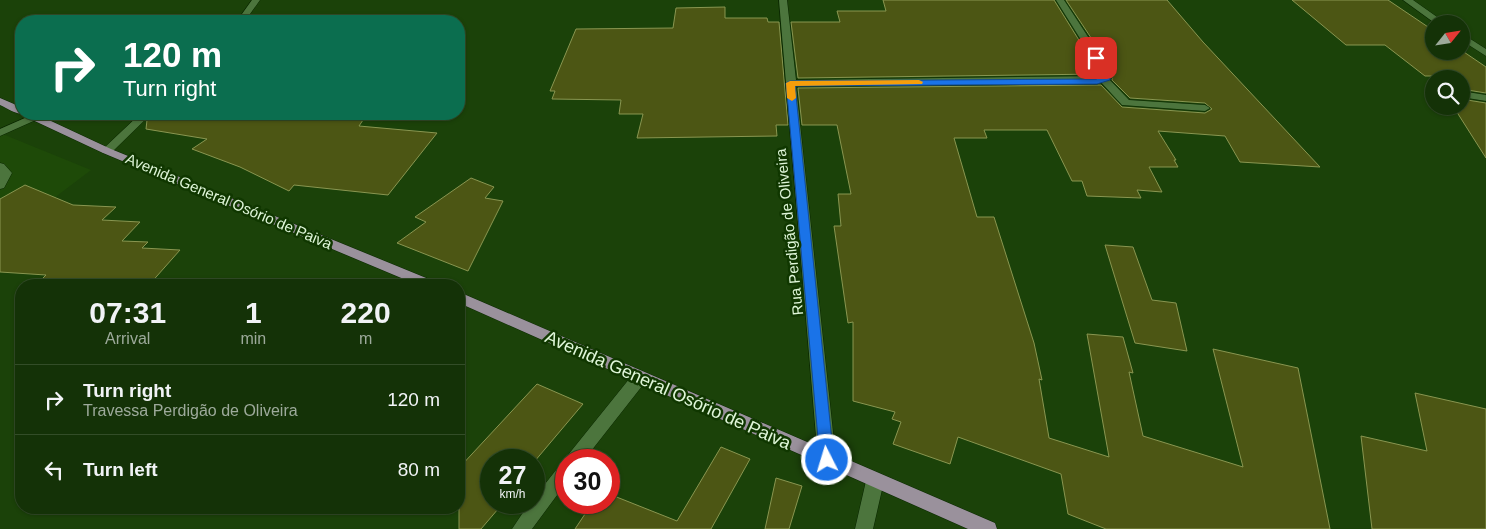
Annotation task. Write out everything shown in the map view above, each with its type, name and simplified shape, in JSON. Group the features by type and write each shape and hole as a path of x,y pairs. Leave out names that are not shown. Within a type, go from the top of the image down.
{"main road":[{"path":"0,101 15,108"},
{"name":"Avenida General Osório de Paiva","path":"42,120 107,151 416,279"},
{"name":"Avenida General Osório de Paiva","path":"465,300 988,529"}],"street":[{"path":"245,15 256,0"},
{"name":"Rua Perdigão de Oliveira","path":"783,0 827,460"},
{"path":"1060,0 1106,72 1106,79 1126,103 1205,108"},
{"path":"1407,0 1430,15"},
{"path":"1470,42 1486,53"},
{"path":"790,83 1097,82 1106,79"},
{"path":"1470,95 1486,98"},
{"path":"0,133 22,120"},
{"path":"107,151 140,120"},
{"path":"0,167 6,173 0,185"},
{"path":"583,449 640,377"},
{"path":"864,529 875,480"},
{"path":"521,529 555,484"}],"shaded area":[{"path":"0,133 91,170 58,195 0,249"}],"building":[{"path":"883,0 1054,0 1100,74 798,78 791,22 840,22 837,11 886,11"},
{"path":"1066,0 1167,0 1203,42 1320,167 1240,162 1225,136 1158,131 1176,160 1174,160 1178,167 1149,167 1162,192 1137,190 1141,198 1087,196 1082,181 1072,181 1047,130 984,130 987,138 954,138 977,217 994,217 1034,343 1042,380 1039,379 1049,438 1109,457 1087,334 1123,337 1133,373 1129,372 1143,436 1243,467 1213,349 1298,368 1330,529 1106,529 1068,514 1061,474 958,437 950,464 893,444 901,422 892,419 895,412 853,401 853,322 848,323 834,226 841,226 838,194 851,194 837,125 802,125 798,88 1101,85 1122,107 1205,113 1212,109 1205,103 1130,98 1112,80 1113,71"},
{"path":"1292,0 1388,0 1425,25 1425,60 1470,60 1470,56 1486,67 1486,93 1470,90 1470,70 1425,70 1425,76 1385,45 1346,45"},
{"path":"725,7 725,18 767,18 768,22 779,22 788,125 776,125 777,136 637,138 643,114 619,114 621,100 552,99 555,91 550,91 576,29 673,28 676,8"},
{"path":"1470,100 1486,103 1486,158 1459,115 1470,115"},
{"path":"147,120 363,120 359,126 437,133 388,195 294,185 289,191 240,167 192,149 207,139 146,129"},
{"path":"471,178 494,187 485,198 503,201 468,271 397,243 426,222 415,217"},
{"path":"25,185 73,205 116,207 102,220 140,222 122,241 148,242 142,248 180,250 154,279 42,279 46,275 0,272 0,199"},
{"path":"1105,245 1133,247 1152,300 1176,303 1187,351 1135,343"},
{"path":"537,384 583,404 545,449 480,449 480,514 494,514 481,529 459,529 459,514 465,514 465,462"},
{"path":"1415,393 1486,409 1486,529 1372,529 1361,436 1427,451"},
{"path":"721,447 750,459 711,529 575,529 585,514 620,514 620,498 677,521"},
{"path":"776,478 802,486 789,529 765,529"}],"slow traffic":[{"path":"792,98 790,83 919,82"}],"route":[{"path":"827,460 790,83 1097,82 1107,78 1106,72 1096,58"}]}
